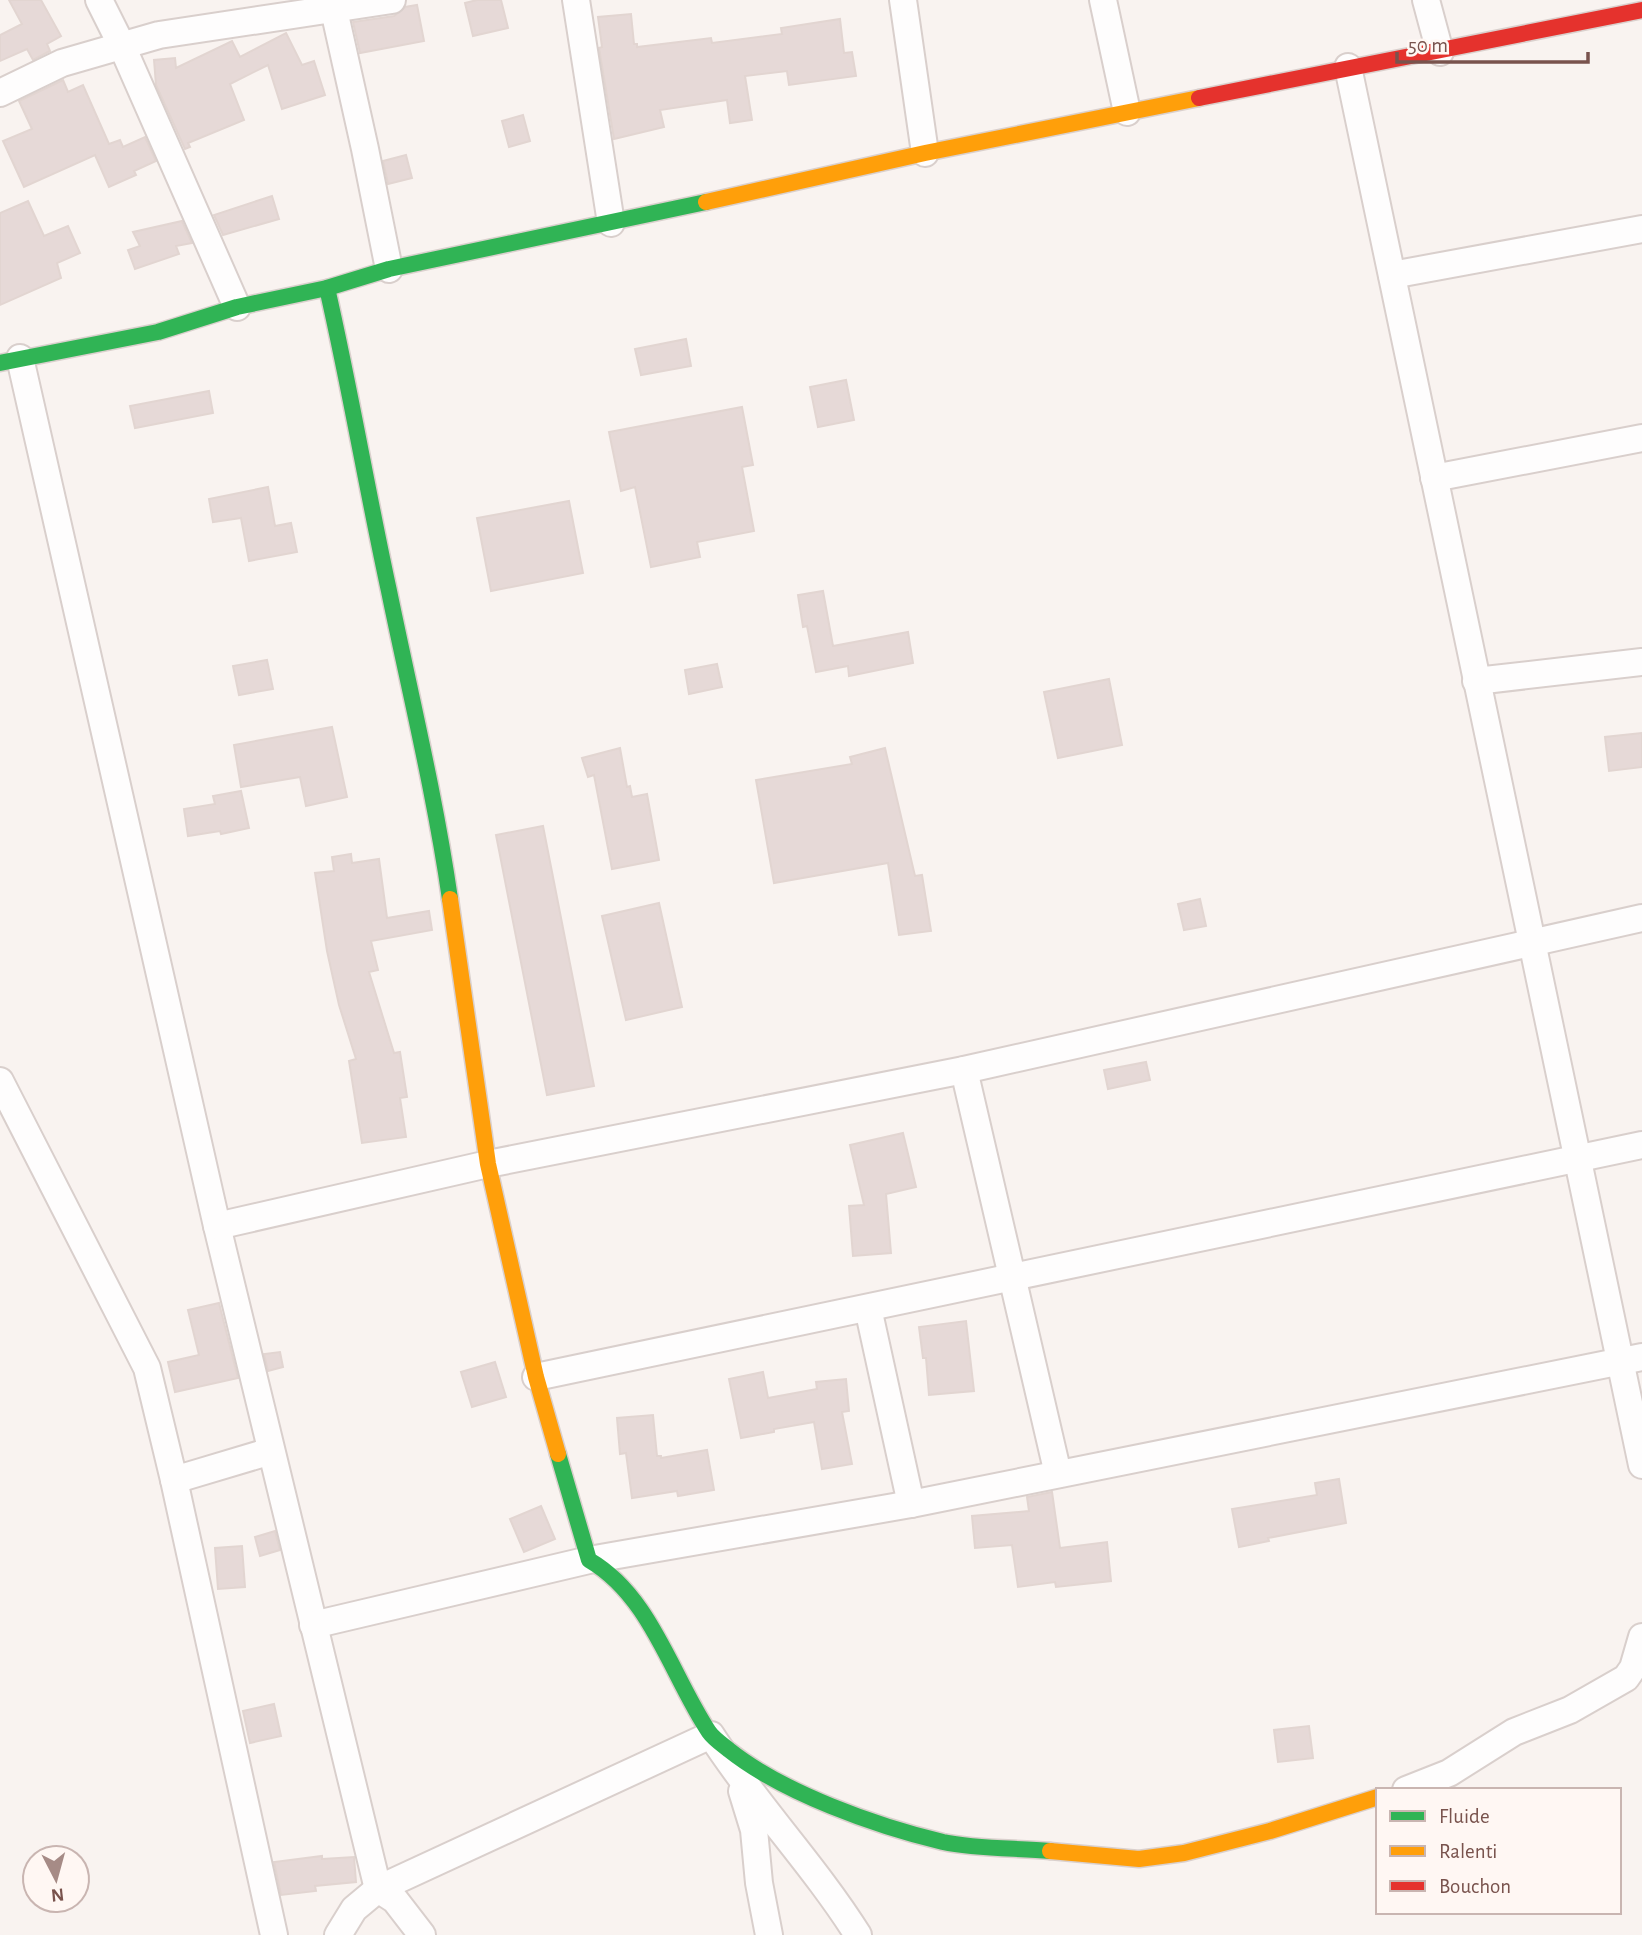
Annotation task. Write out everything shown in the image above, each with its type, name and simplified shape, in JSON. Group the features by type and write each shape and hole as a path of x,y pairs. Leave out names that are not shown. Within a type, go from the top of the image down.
{"main road":[{"path":"10,361 158,332 237,307 327,288 389,269 925,153 1348,67 1440,52 1638,7"},
{"path":"327,288 349,383 388,588 440,830 488,1164 536,1377 589,1560 608,1571 628,1592 711,1735 743,1761 841,1811 945,1842 1139,1859 1184,1853 1270,1831 1376,1798"}],"street":[{"path":"99,0 122,46 237,307"},
{"path":"0,93 62,63 159,35 335,5 392,0"},
{"path":"576,0 611,223"},
{"path":"903,0 925,153"},
{"path":"1103,0 1127,112"},
{"path":"1426,0 1440,52"},
{"path":"335,5 389,269"},
{"path":"1348,67 1576,1159 1630,1359 1642,1465"},
{"path":"1391,275 1642,229"},
{"path":"10,361 377,1889 395,1900 422,1935"},
{"path":"1434,478 1642,438"},
{"path":"1476,681 1642,662"},
{"path":"217,1226 488,1164 964,1070 1642,918"},
{"path":"964,1070 1058,1474"},
{"path":"0,1081 148,1368 274,1935"},
{"path":"536,1377 1642,1145"},
{"path":"868,1308 911,1504"},
{"path":"313,1625 589,1560 911,1504 1630,1359"},
{"path":"174,1480 271,1451"},
{"path":"1411,1788 1449,1773 1514,1732 1570,1710 1626,1678 1633,1668 1642,1637"},
{"path":"338,1935 354,1909 377,1889 711,1735 737,1776 840,1906 858,1935"},
{"path":"737,1776 754,1830 759,1883 769,1935"}],"building":[{"path":"9,0 41,0 61,36 47,44 50,51 33,60 27,49 0,61 0,35 22,24"},
{"path":"501,0 508,28 473,36 465,3"},
{"path":"417,5 424,41 360,53 353,22 394,16 405,7"},
{"path":"631,14 634,44 637,44 637,47 711,38 712,43 782,34 781,28 840,19 844,53 852,52 856,76 789,85 787,71 745,76 752,120 730,123 727,100 660,110 664,127 614,139 599,48 602,47 598,17"},
{"path":"286,33 302,65 314,61 325,95 282,109 268,65 230,84 244,120 188,143 190,147 185,149 156,85 154,60 175,58 176,68 232,41 240,57"},
{"path":"63,80 68,92 83,85 109,144 120,140 123,147 145,137 156,161 134,171 136,175 109,187 95,155 24,187 3,141 32,129 19,101"},
{"path":"523,115 530,141 509,147 502,121"},
{"path":"406,155 412,178 388,184 383,161"},
{"path":"272,196 279,219 223,235 214,215"},
{"path":"28,201 44,236 68,226 80,253 57,263 61,278 0,305 0,213"},
{"path":"182,221 192,243 176,246 179,254 135,269 128,250 140,246 133,232"},
{"path":"686,339 691,366 641,375 635,349"},
{"path":"846,380 854,420 818,427 810,387"},
{"path":"209,391 213,413 135,428 130,406"},
{"path":"742,407 753,465 742,467 754,531 697,542 700,557 651,567 635,487 621,491 609,432"},
{"path":"268,487 275,526 291,523 297,552 249,561 241,518 213,522 209,499"},
{"path":"569,501 583,573 491,591 477,518"},
{"path":"823,591 833,646 908,632 913,663 849,676 848,666 816,672 807,626 803,627 798,595"},
{"path":"267,660 273,689 239,695 233,666"},
{"path":"717,664 722,687 689,694 685,670"},
{"path":"1109,679 1122,745 1058,758 1044,692"},
{"path":"332,727 347,797 306,806 300,777 241,787 234,745"},
{"path":"1642,733 1642,767 1609,771 1605,737"},
{"path":"620,748 627,787 630,786 632,797 647,794 659,860 612,869 594,775 588,777 582,758"},
{"path":"885,748 915,876 922,875 931,931 899,935 888,863 774,883 756,780 852,764 850,757"},
{"path":"241,791 249,828 221,834 220,831 188,836 184,809 215,804 213,796"},
{"path":"543,826 594,1086 547,1095 496,835"},
{"path":"351,854 352,863 379,859 387,918 429,911 432,930 371,941 378,970 369,972 394,1053 400,1052 407,1097 400,1098 406,1137 362,1143 349,1061 356,1059 339,1005 327,951 315,873 334,871 332,857"},
{"path":"1200,899 1206,926 1184,930 1178,904"},
{"path":"659,903 682,1007 626,1020 602,916"},
{"path":"1146,1062 1150,1080 1108,1089 1104,1070"},
{"path":"903,1133 916,1187 886,1194 891,1253 853,1256 849,1206 864,1205 850,1145"},
{"path":"219,1303 238,1378 175,1392 168,1362 199,1355 188,1310"},
{"path":"966,1321 974,1391 929,1395 926,1358 923,1358 919,1327"},
{"path":"280,1352 283,1367 268,1371 264,1354"},
{"path":"495,1362 506,1397 472,1407 461,1372"},
{"path":"763,1372 768,1398 817,1389 816,1382 846,1379 849,1411 842,1412 852,1464 822,1469 814,1422 741,1438 729,1379"},
{"path":"653,1415 657,1456 661,1458 707,1450 714,1490 678,1496 677,1491 632,1498 626,1453 620,1454 617,1418"},
{"path":"1339,1479 1346,1523 1268,1538 1269,1541 1239,1547 1232,1509 1317,1495 1315,1483"},
{"path":"1052,1492 1060,1548 1107,1542 1111,1581 1056,1587 1055,1582 1018,1587 1012,1545 975,1548 972,1516 1029,1511 1027,1497"},
{"path":"541,1506 555,1539 524,1552 510,1519"},
{"path":"275,1531 280,1550 260,1556 255,1537"},
{"path":"242,1546 245,1587 218,1589 215,1548"},
{"path":"274,1704 281,1736 250,1743 243,1711"},
{"path":"1309,1726 1313,1758 1278,1762 1274,1730"},
{"path":"322,1856 322,1859 354,1857 356,1882 315,1886 316,1891 281,1895 274,1862"}],"traffic: fast":[{"path":"0,363 158,332 237,307 327,288 389,269 706,202"},
{"path":"327,288 430,783 450,899"},
{"path":"558,1454 589,1560 610,1575 629,1594 658,1638 695,1710 709,1732 721,1744 751,1766 803,1794 889,1827 956,1844 1050,1851"}],"traffic: slow":[{"path":"706,202 925,153 1199,98"},
{"path":"450,899 488,1164 536,1377 558,1454"},
{"path":"1050,1851 1139,1859 1184,1853 1270,1831 1376,1798"}],"traffic: jam":[{"path":"1199,98 1642,10"}]}
